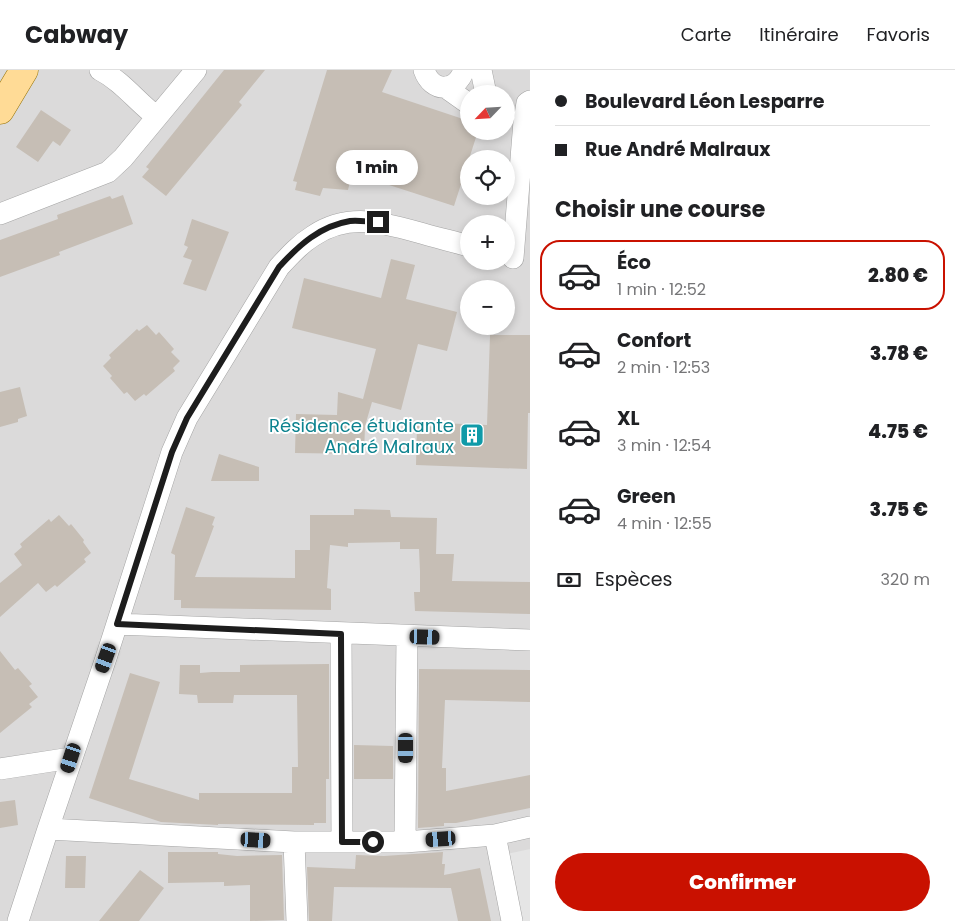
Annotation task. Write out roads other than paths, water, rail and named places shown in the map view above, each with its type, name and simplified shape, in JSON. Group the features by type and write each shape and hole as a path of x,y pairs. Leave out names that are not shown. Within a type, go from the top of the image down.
{"main road":[{"path":"0,110 24,70"}],"street":[{"path":"100,70 126,88 146,109 157,117"},
{"path":"0,214 108,172 123,158 196,70"},
{"path":"424,70 429,82 439,87 451,87 460,80 464,70"},
{"path":"481,70 484,85"},
{"path":"445,87 460,98"},
{"path":"516,259 524,122 527,103 530,101"},
{"path":"18,921 172,452 187,418 279,267 296,248 314,234 332,226 351,221 378,222 460,244"},
{"path":"117,624 530,640"},
{"path":"341,634 342,842"},
{"path":"405,842 408,636"},
{"path":"0,769 71,758"},
{"path":"48,829 294,842 405,842 495,835 530,827"},
{"path":"495,835 512,921"},
{"path":"294,842 297,921"}],"place":[{"name":"Résidence étudiante André Malraux","path":"472,435"}]}
